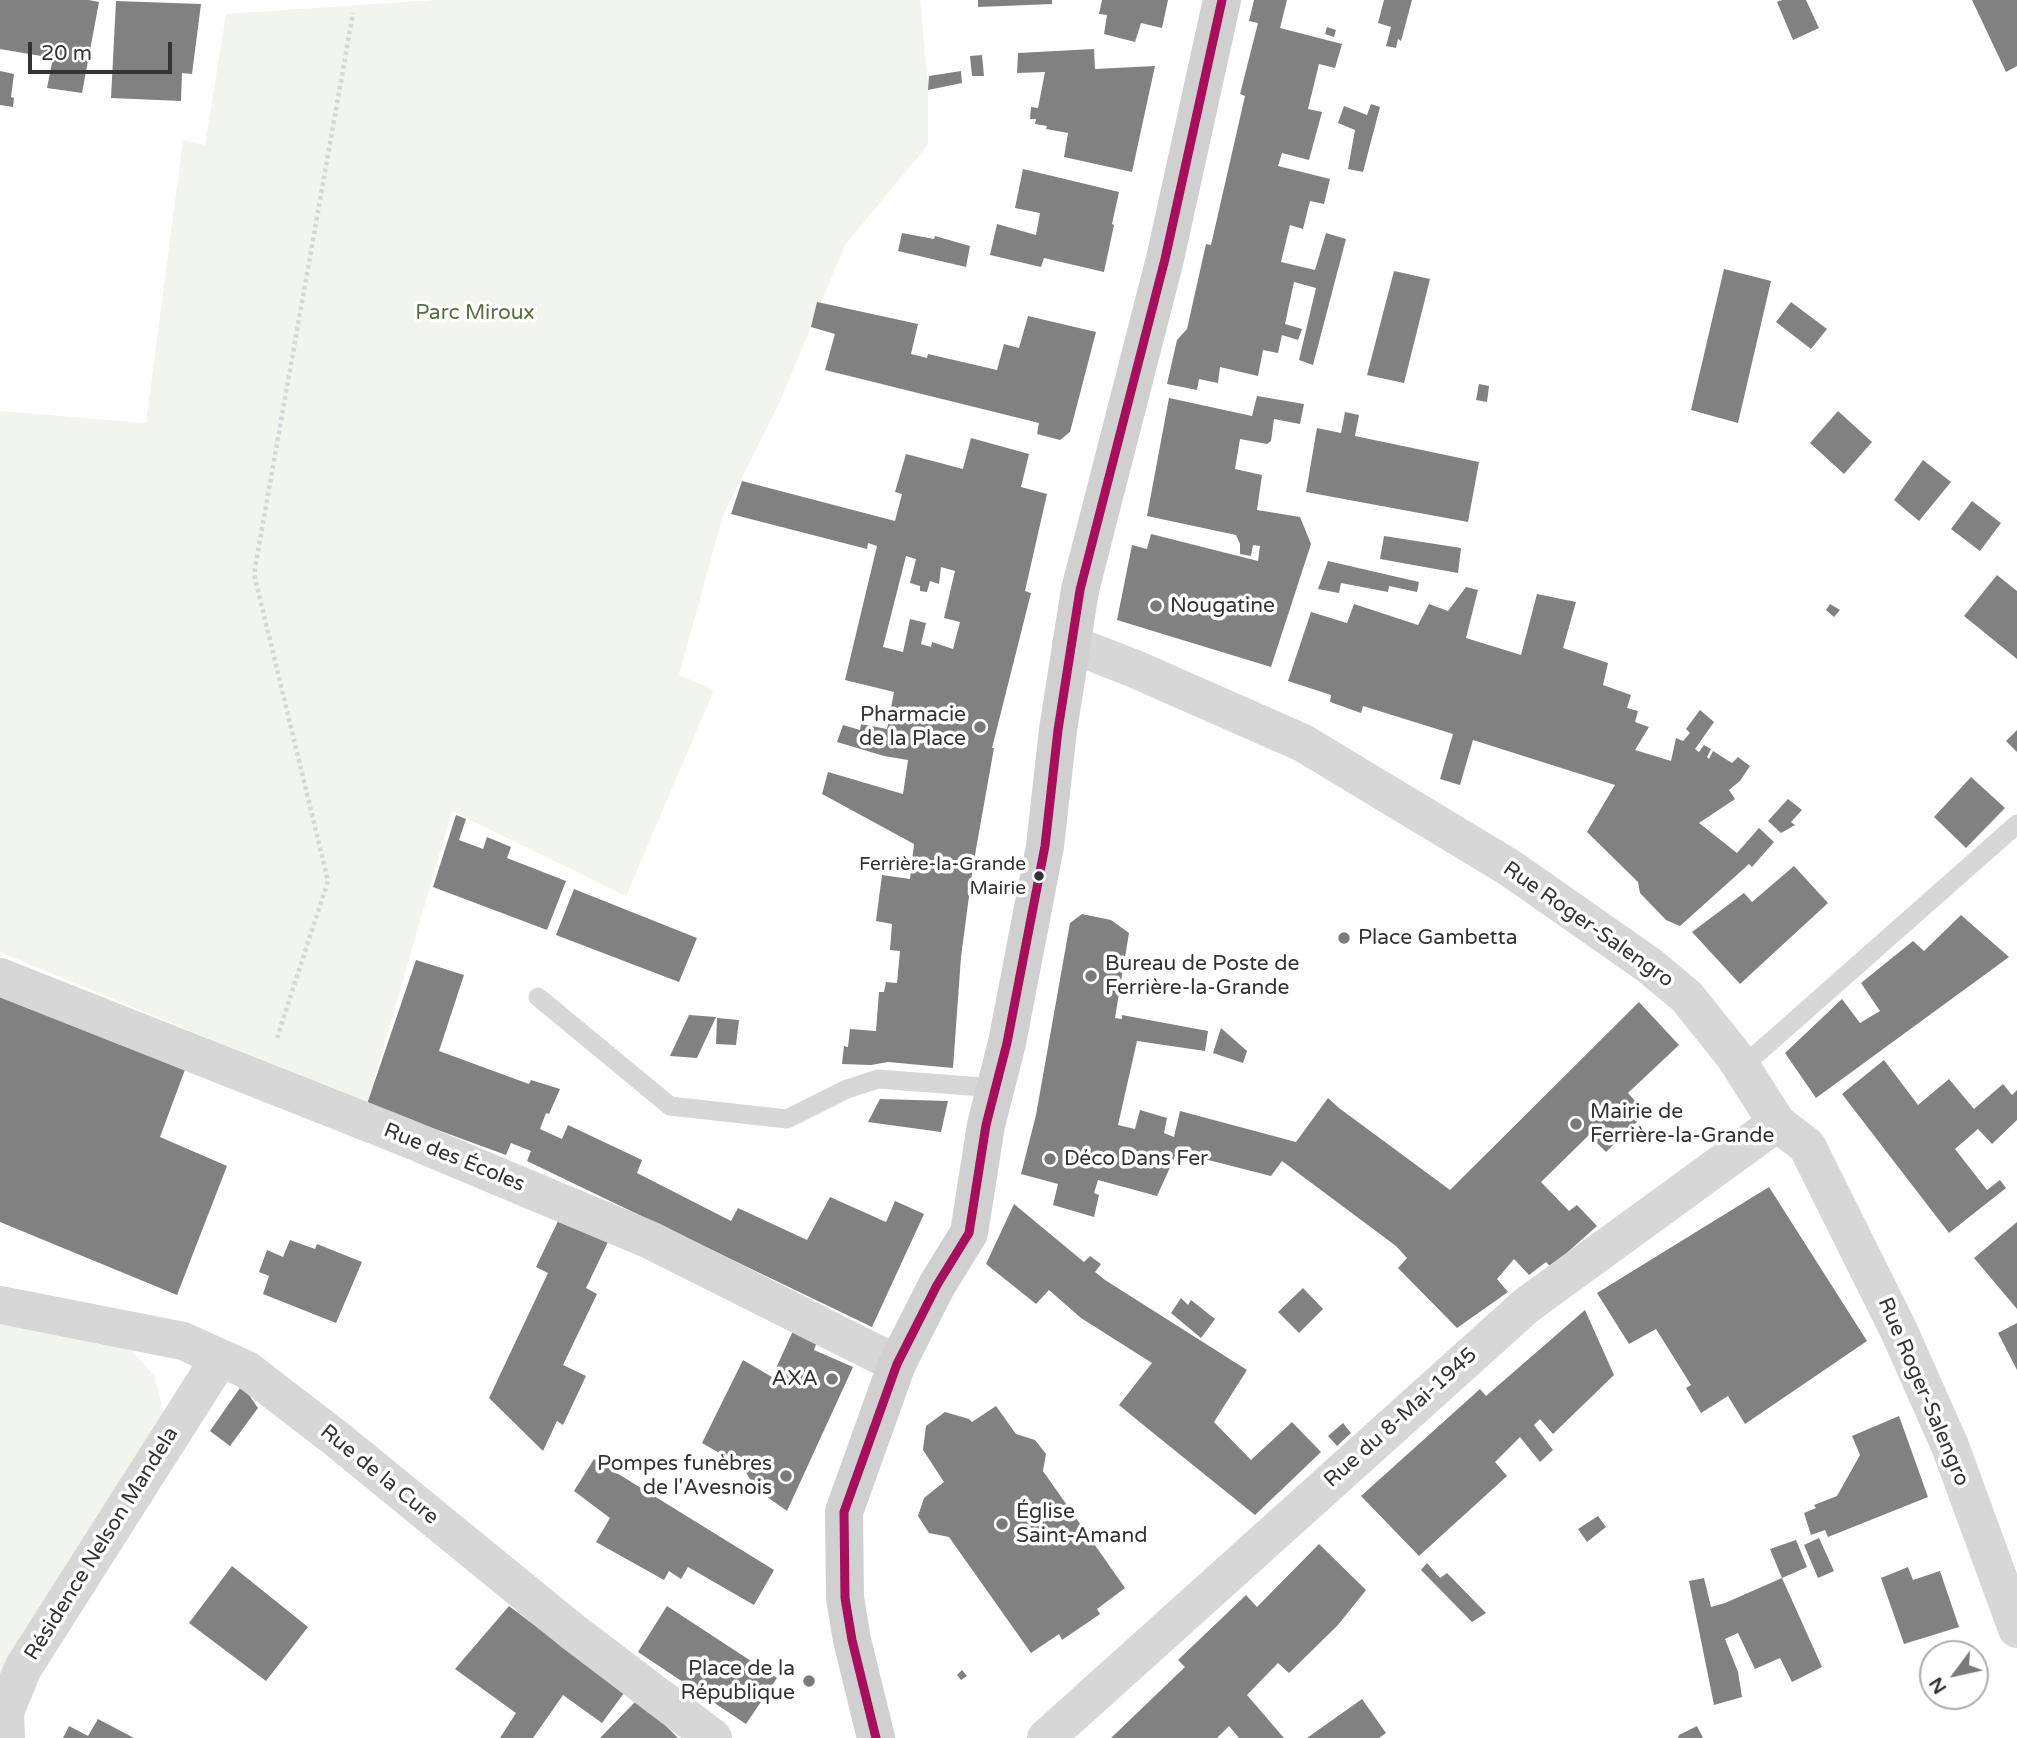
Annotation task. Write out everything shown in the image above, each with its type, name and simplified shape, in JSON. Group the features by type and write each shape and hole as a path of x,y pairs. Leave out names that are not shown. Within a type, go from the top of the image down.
{"street":[{"path":"876,1738 852,1640 845,1598 844,1512 897,1364 937,1285 969,1233 986,1125 1007,1043 1045,846 1058,730 1080,590 1166,259 1222,0"},
{"name":"Rue Roger-Salengro","path":"1071,644 1135,669 1303,743 1510,869 1650,966 1687,997 1741,1067 1777,1123 1807,1146 1899,1331 1951,1446 2017,1629"},
{"name":"Rue des Écoles","path":"0,977 407,1138 650,1240 897,1364"},
{"name":"Rue du 8-Mai-1945","path":"1046,1738 1527,1305 1777,1123"},
{"name":"Rue de la Cure","path":"0,1305 183,1341 247,1370 328,1432 542,1608 713,1738"},
{"name":"Résidence Nelson Mandela","path":"6,1738 5,1712 23,1668 220,1358"}],"lane":[{"path":"1741,1067 2017,824"},
{"path":"538,997 670,1106 787,1119 847,1089 878,1079 995,1088"}],"path":[{"path":"263,1082 327,881 254,573 353,13"}],"green space":[{"name":"Parc Miroux","path":"434,0 920,0 928,85 928,145 845,245 781,399 723,515 679,675 714,690 626,896 452,811 367,1104 0,952 0,411 146,423 183,140 205,145 226,14"},
{"path":"0,1324 122,1340 155,1377 165,1419 0,1691"}],"building":[{"path":"0,0 99,2 82,93 47,88 53,58 0,49"},
{"path":"978,0 1052,0 1052,4 978,7"},
{"path":"1102,0 1168,0 1162,28 1141,23 1135,42 1104,34 1107,15 1099,14"},
{"path":"1254,0 1287,0 1280,28 1342,44 1335,68 1319,64 1308,109 1322,112 1309,160 1282,153 1278,166 1330,179 1324,204 1310,201 1303,229 1290,225 1281,262 1315,270 1326,233 1346,239 1313,365 1299,360 1316,288 1294,282 1285,324 1302,329 1298,340 1282,335 1278,353 1263,350 1258,376 1220,367 1218,383 1199,379 1197,390 1167,384 1177,340 1187,329 1206,244 1211,245 1245,96 1240,94 1258,23 1249,21"},
{"path":"1384,0 1412,0 1401,41 1398,39 1396,48 1386,46 1391,27 1378,23"},
{"path":"1806,0 1819,28 1793,40 1777,2"},
{"path":"1972,0 2017,0 2017,66 2006,72"},
{"path":"116,1 201,4 192,74 182,73 181,101 111,98"},
{"path":"1327,27 1336,30 1334,37 1325,34"},
{"path":"1094,49 1095,69 1155,66 1132,172 1064,157 1068,133 1046,129 1047,126 1035,124 1036,119 1030,119 1031,107 1038,108 1045,72 1017,73 1018,53"},
{"path":"982,55 984,76 972,76 970,56"},
{"path":"0,71 14,74 11,97 14,98 13,107 0,105"},
{"path":"961,71 962,83 928,90 929,76"},
{"path":"1371,104 1380,107 1363,172 1348,169 1355,130 1338,123 1344,106 1367,115"},
{"path":"1023,169 1119,192 1104,272 1044,258 1041,267 990,255 997,224 1036,235 1040,213 1015,208"},
{"path":"902,233 934,239 935,236 970,246 966,267 898,251"},
{"path":"1724,269 1771,281 1738,423 1691,410"},
{"path":"1394,271 1430,279 1404,383 1367,375"},
{"path":"817,302 918,324 911,354 927,358 928,354 997,370 1004,344 1019,348 1028,316 1096,332 1070,432 1060,440 1037,434 1039,423 825,370 835,334 811,327"},
{"path":"1791,302 1827,329 1811,349 1776,322"},
{"path":"1479,384 1489,386 1487,402 1476,400"},
{"path":"1257,396 1304,404 1300,424 1274,419 1271,441 1267,444 1240,439 1235,469 1262,475 1257,510 1300,517 1311,544 1271,667 1117,620 1132,545 1147,549 1151,534 1258,561 1260,546 1253,545 1251,556 1240,554 1236,535 1147,516 1169,398 1252,416"},
{"path":"1838,411 1872,442 1844,474 1810,443"},
{"path":"1345,412 1359,415 1355,436 1479,462 1468,522 1306,492 1317,428 1341,433"},
{"path":"971,438 1029,454 1021,487 1047,494 1025,591 1031,593 992,748 961,957 953,1068 888,1062 871,1065 842,1064 850,1029 876,1031 879,992 884,992 886,982 897,983 900,951 890,950 892,924 876,921 882,875 910,879 914,844 822,794 828,772 903,794 908,760 837,742 843,725 860,730 861,724 887,729 894,692 845,680 877,546 868,543 867,549 731,514 742,481 895,521 902,494 895,492 906,454 963,469","holes":["906,556 916,559 910,583 920,586 920,591 927,592 930,581 939,584 941,567 955,571 944,618 960,622 953,649 932,642 931,647 921,644 926,623 910,619 903,652 883,647"]},
{"path":"1923,460 1951,482 1919,521 1894,500"},
{"path":"1972,501 2001,523 1980,551 1951,529"},
{"path":"1384,536 1461,548 1458,573 1380,559"},
{"path":"1328,561 1419,582 1417,592 1389,586 1388,592 1341,583 1339,593 1318,589"},
{"path":"1997,575 2017,591 2017,659 1964,616"},
{"path":"1466,587 1478,590 1466,638 1521,655 1537,594 1576,602 1563,648 1608,663 1603,685 1631,695 1627,708 1638,711 1635,722 1649,727 1635,750 1671,761 1676,738 1683,741 1690,733 1686,729 1700,710 1714,722 1695,749 1699,752 1704,745 1711,749 1707,757 1709,759 1713,751 1732,763 1738,757 1750,766 1740,781 1729,790 1735,799 1699,823 1737,853 1759,828 1774,842 1752,867 1749,864 1680,926 1666,920 1640,893 1638,882 1587,832 1615,785 1473,740 1460,785 1440,779 1453,734 1363,706 1361,713 1330,702 1331,695 1288,681 1311,612 1347,623 1354,604 1418,625 1429,604 1448,611"},
{"path":"1830,604 1840,610 1834,617 1826,610"},
{"path":"2017,730 2017,752 2006,741"},
{"path":"1971,777 2005,808 1966,848 1934,817"},
{"path":"1788,799 1802,810 1791,822 1795,825 1781,833 1768,821"},
{"path":"456,815 466,819 459,840 483,849 487,837 511,847 507,858 566,881 547,930 433,887"},
{"path":"1794,866 1828,903 1740,984 1692,932 1744,893 1752,902"},
{"path":"574,889 697,938 679,982 556,935"},
{"path":"1082,914 1111,920 1129,933 1115,1018 1122,1019 1122,1015 1208,1031 1205,1051 1137,1041 1118,1125 1135,1129 1140,1110 1167,1118 1164,1133 1174,1137 1180,1111 1296,1142 1328,1098 1450,1190 1639,1002 1679,1045 1628,1093 1646,1113 1606,1152 1589,1135 1541,1182 1569,1211 1577,1205 1597,1226 1551,1267 1546,1262 1529,1275 1514,1259 1497,1279 1508,1292 1457,1328 1398,1268 1407,1258 1396,1246 1282,1161 1271,1176 1177,1152 1157,1196 1098,1180 1094,1193 1099,1195 1094,1217 1053,1205 1058,1184 1021,1174 1036,1115 1070,923"},
{"path":"1961,915 2009,957 1816,1098 1785,1053 1842,999 1860,1023 1880,1011 1861,983 1913,941 1924,951"},
{"path":"416,960 464,975 439,1051 529,1084 531,1080 560,1089 540,1129 562,1139 568,1125 642,1160 637,1173 731,1221 738,1208 807,1240 830,1197 886,1222 895,1201 924,1214 872,1327 527,1161 531,1151 511,1143 506,1155 367,1104"},
{"path":"0,993 186,1067 160,1137 227,1166 177,1295 0,1222"},
{"path":"689,1015 716,1017 697,1058 670,1056"},
{"path":"717,1018 739,1020 736,1045 716,1044"},
{"path":"1221,1028 1247,1051 1243,1063 1213,1053"},
{"path":"1884,1060 1918,1105 1949,1079 1974,1109 2003,1084 2012,1095 2017,1090 2017,1120 1992,1144 1978,1129 1955,1149 1987,1190 2000,1180 2006,1188 1949,1233 1842,1094"},
{"path":"880,1099 948,1101 941,1132 868,1122"},
{"path":"1769,1187 1867,1341 1745,1424 1728,1396 1701,1413 1686,1388 1691,1385 1656,1329 1629,1344 1597,1293"},
{"path":"1014,1204 1084,1262 1090,1256 1101,1264 1095,1272 1105,1280 1247,1370 1214,1422 1251,1460 1292,1422 1321,1452 1255,1515 1147,1428 1119,1405 1152,1363 1081,1318 1049,1290 1036,1304 986,1264"},
{"path":"559,1219 608,1242 586,1288 597,1294 563,1365 586,1376 563,1425 557,1421 543,1451 489,1398 548,1273 536,1267"},
{"path":"2017,1222 2017,1309 1974,1258"},
{"path":"290,1240 315,1249 317,1244 362,1262 336,1323 263,1294 269,1276 259,1272 267,1250 283,1257"},
{"path":"1303,1288 1323,1309 1299,1333 1278,1312"},
{"path":"1181,1298 1188,1305 1191,1300 1215,1319 1201,1338 1171,1313"},
{"path":"1585,1310 1614,1375 1553,1434 1540,1419 1534,1425 1553,1450 1540,1462 1520,1437 1495,1462 1507,1476 1419,1556 1361,1496 1480,1389 1486,1396"},
{"path":"2017,1323 2017,1370 1998,1333"},
{"path":"793,1331 817,1342 814,1350 853,1367 787,1511 756,1489 742,1466 702,1443 743,1360 772,1377"},
{"path":"242,1385 258,1408 230,1446 210,1431"},
{"name":"Église Saint-Amand","path":"996,1406 1016,1434 1035,1440 1046,1454 1043,1471 1125,1588 1097,1609 1100,1614 1062,1640 1059,1634 1031,1653 949,1537 929,1533 918,1516 924,1498 944,1482 923,1450 926,1426 945,1412 972,1422"},
{"path":"1899,1416 1928,1497 1828,1537 1825,1530 1811,1535 1804,1513 1816,1508 1814,1505 1837,1496 1860,1455 1852,1436"},
{"path":"1343,1423 1351,1433 1337,1446 1328,1436"},
{"path":"594,1459 774,1570 754,1605 688,1567 681,1579 669,1571 664,1580 596,1542 610,1518 574,1491"},
{"path":"1598,1516 1606,1527 1587,1542 1578,1529"},
{"path":"1819,1538 1834,1571 1818,1578 1804,1545"},
{"path":"1796,1540 1807,1567 1782,1578 1770,1549"},
{"path":"1319,1544 1366,1590 1338,1625 1289,1673 1278,1663 1247,1695 1284,1738 1239,1738 1229,1726 1217,1738 1111,1738 1185,1667 1178,1660 1246,1595 1257,1607"},
{"path":"1427,1563 1440,1578 1447,1573 1486,1613 1472,1622 1421,1570"},
{"path":"232,1566 308,1627 266,1681 189,1623"},
{"path":"1908,1567 1913,1580 1940,1571 1959,1627 1904,1644 1881,1578"},
{"path":"1704,1578 1711,1607 1782,1578 1822,1667 1792,1682 1780,1658 1755,1669 1738,1633 1725,1639 1738,1672 1742,1697 1714,1705 1689,1581"},
{"path":"509,1606 624,1693 602,1723 563,1695 533,1738 500,1738 516,1713 455,1669"},
{"path":"667,1606 777,1678 746,1724 638,1652"},
{"path":"962,1670 967,1676 961,1680 957,1675"},
{"path":"1362,1699 1386,1733 1379,1738 1307,1738"},
{"path":"635,1702 661,1721 678,1738 600,1738"},
{"path":"98,1719 134,1738 63,1738 69,1726 88,1736"},
{"path":"1697,1726 1703,1738 1678,1738 1679,1735"}],"transit line":[{"path":"876,1738 852,1640 845,1598 844,1512 897,1364 937,1285 969,1233 986,1125 1007,1043 1045,846 1058,730 1080,590 1165,259 1222,0"}],"place":[{"name":"Nougatine","path":"1156,606"},
{"name":"Pharmacie de la Place","path":"980,727"},
{"name":"Ferrière-la-Grande Mairie","path":"1039,876"},
{"name":"Place Gambetta","path":"1344,938"},
{"name":"Bureau de Poste de Ferrière-la-Grande","path":"1091,976"},
{"name":"Mairie de Ferrière-la-Grande","path":"1576,1124"},
{"name":"Déco Dans Fer","path":"1050,1159"},
{"name":"AXA","path":"832,1379"},
{"name":"Pompes funèbres de l'Avesnois","path":"786,1476"},
{"name":"Église Saint-Amand","path":"1002,1524"},
{"name":"Place de la République","path":"809,1681"}]}
